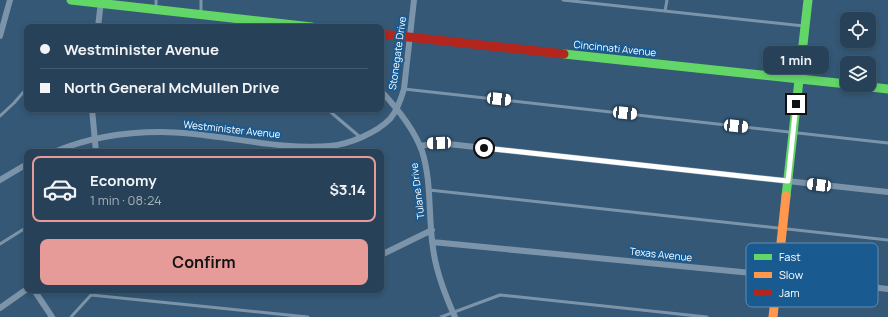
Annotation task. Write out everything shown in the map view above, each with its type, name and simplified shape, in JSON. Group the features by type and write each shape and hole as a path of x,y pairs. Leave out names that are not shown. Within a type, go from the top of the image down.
{"street":[{"path":"0,36 10,0"},
{"path":"71,0 156,5 201,14 286,24"},
{"name":"Stonegate Drive","path":"397,108 404,89 414,0"},
{"path":"781,243 808,0"},
{"path":"98,24 101,2"},
{"name":"Cincinnati Avenue","path":"384,34 840,83"},
{"path":"876,88 888,89"},
{"name":"Tulane Drive","path":"384,95 397,108 420,146 429,190 432,242"},
{"name":"Westminister Avenue","path":"61,149 94,140 127,134 161,132 306,147 339,144 360,137 390,119 397,108"},
{"path":"92,112 96,149"},
{"path":"420,146 439,143 888,192"},
{"path":"0,180 24,166"},
{"path":"384,254 432,230"},
{"path":"432,242 439,277 454,315"},
{"name":"Texas Avenue","path":"432,242 746,273"},
{"name":"Texas Avenue","path":"878,288 888,289"},
{"path":"0,308 24,291"},
{"path":"36,293 52,317"},
{"path":"773,317 774,307"}],"lane":[{"path":"201,0 201,14"},
{"path":"563,0 805,26"},
{"path":"665,11 667,0"},
{"path":"404,89 888,143"},
{"path":"0,116 24,91"},
{"path":"331,112 360,137"},
{"path":"429,190 888,240"},
{"path":"0,244 24,229"},
{"path":"71,317 91,295 308,317"},
{"path":"440,317 454,315 500,295 707,317"}],"traffic: fast":[{"path":"71,0 285,24"},
{"path":"786,196 808,0"},
{"path":"564,54 840,83"},
{"path":"876,88 888,89"}],"traffic: slow":[{"path":"781,243 786,196"},
{"path":"773,317 774,307"}],"traffic: jam":[{"path":"384,34 564,54"}],"route":[{"path":"484,148 788,181 796,104"}]}
